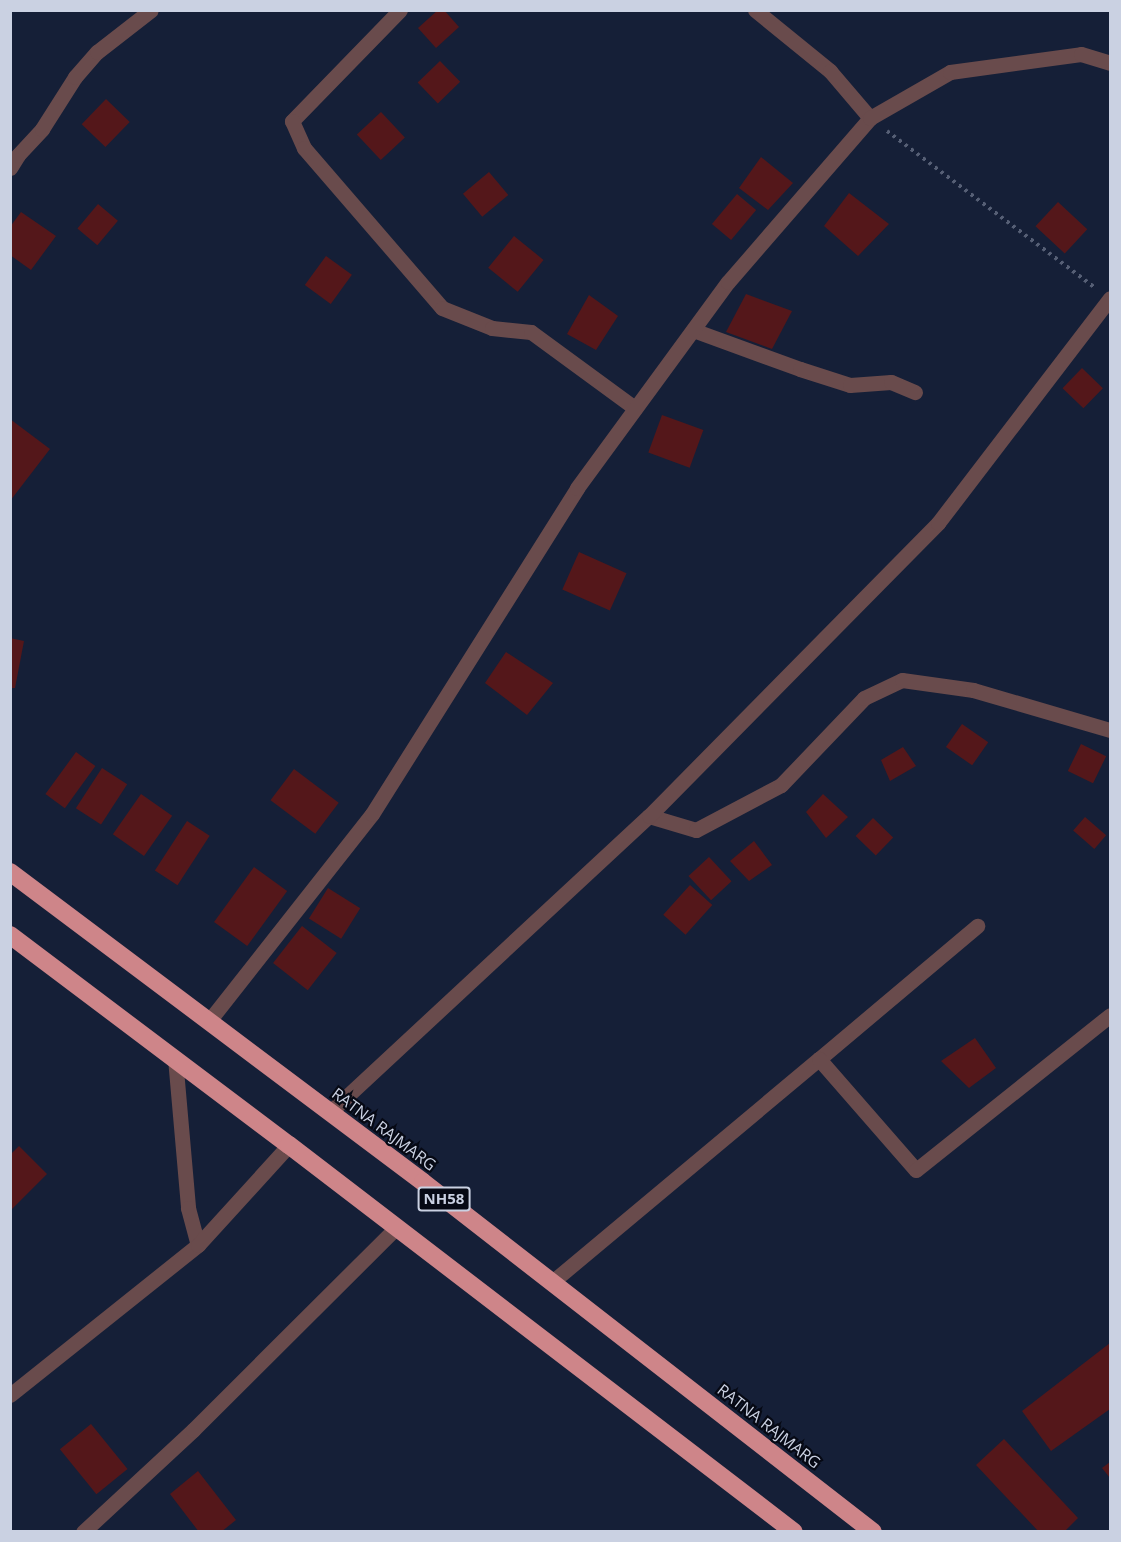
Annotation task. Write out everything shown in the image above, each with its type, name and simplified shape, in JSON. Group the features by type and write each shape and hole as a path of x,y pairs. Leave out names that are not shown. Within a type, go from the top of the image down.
{"highway":[{"name":"RATNA RAJMARG","path":"10,872 330,1112 873,1532"},
{"path":"10,936 175,1058 794,1532"}],"street":[{"path":"10,168 18,155 42,129 75,77 97,52 151,10"},
{"path":"400,10 292,121 303,148 442,308 492,328 531,332 635,408"},
{"path":"755,10 830,71 870,118"},
{"path":"209,1021 372,814 577,488 635,408 728,282 870,118 950,72 1081,54 1110,63"},
{"path":"330,1112 649,816 938,523 1110,298"},
{"path":"693,330 850,385 891,382 915,392"},
{"path":"649,816 696,830 782,785 864,698 902,680 973,690 1110,730"},
{"path":"552,1282 977,926"},
{"path":"819,1059 916,1170 1110,1015"},
{"path":"175,1058 188,1208 198,1245"},
{"path":"10,1395 198,1245 289,1145"},
{"path":"83,1532 193,1430 397,1227"}],"path":[{"path":"870,118 1110,298"}],"building":[{"path":"438,10 444,10 459,27 436,48 418,28"},
{"path":"440,61 460,82 438,103 418,83"},
{"path":"106,99 130,122 105,147 82,124"},
{"path":"381,112 405,138 381,160 357,135"},
{"path":"761,157 793,183 768,210 739,188"},
{"path":"489,172 508,195 482,217 463,194"},
{"path":"849,193 889,224 858,256 824,226"},
{"path":"737,194 756,210 731,240 712,224"},
{"path":"1058,202 1087,229 1065,253 1035,226"},
{"path":"98,204 118,221 97,245 77,229"},
{"path":"21,212 56,236 31,270 10,255 10,227"},
{"path":"514,236 544,260 518,292 488,268"},
{"path":"326,256 352,275 331,304 305,285"},
{"path":"746,294 792,311 772,349 726,332"},
{"path":"589,295 618,316 596,350 567,334"},
{"path":"1082,368 1103,388 1083,408 1063,388"},
{"path":"662,415 703,430 690,468 648,453"},
{"path":"10,419 50,449 10,501"},
{"path":"579,552 627,573 610,611 562,589"},
{"path":"10,638 24,641 15,688 10,688"},
{"path":"506,652 553,683 527,715 485,683"},
{"path":"962,724 988,742 972,765 946,747"},
{"path":"1081,744 1106,756 1093,783 1068,771"},
{"path":"903,747 916,766 890,781 881,760"},
{"path":"76,752 95,766 65,808 45,794"},
{"path":"102,768 127,784 101,825 76,808"},
{"path":"294,769 339,803 315,834 271,800"},
{"path":"141,794 172,816 144,856 113,834"},
{"path":"823,794 848,817 826,838 806,812"},
{"path":"1085,817 1106,835 1094,849 1073,831"},
{"path":"873,818 893,837 876,855 856,836"},
{"path":"187,821 210,836 178,885 155,870"},
{"path":"754,841 772,865 749,881 730,861"},
{"path":"709,857 732,881 711,900 689,876"},
{"path":"254,867 287,891 247,946 214,922"},
{"path":"690,885 712,905 686,935 663,915"},
{"path":"328,888 360,908 341,939 309,919"},
{"path":"302,926 337,953 308,990 273,963"},
{"path":"975,1038 996,1068 969,1088 941,1061"},
{"path":"19,1146 47,1174 10,1211 10,1155"},
{"path":"1110,1343 1110,1409 1051,1451 1022,1411"},
{"path":"91,1424 128,1469 96,1494 60,1449"},
{"path":"1004,1439 1078,1518 1064,1532 1039,1532 976,1465"},
{"path":"1110,1462 1110,1478 1102,1468"},
{"path":"198,1471 236,1520 221,1532 199,1532 170,1494"}]}
